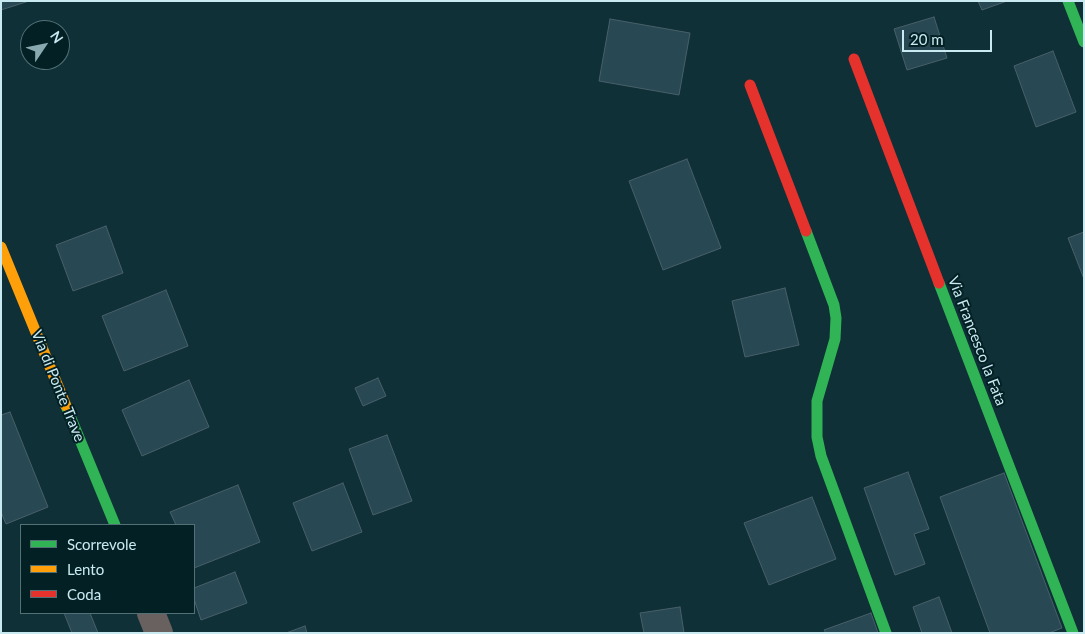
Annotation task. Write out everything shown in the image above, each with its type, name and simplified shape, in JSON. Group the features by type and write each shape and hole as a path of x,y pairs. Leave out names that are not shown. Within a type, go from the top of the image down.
{"street":[{"path":"1068,1 1084,42"},
{"name":"Via Francesco la Fata","path":"854,59 1073,633"},
{"path":"750,85 834,305 836,318 835,339 817,400 817,437 821,456 886,633"},
{"name":"Via di Ponte Trave","path":"1,247 115,524"},
{"path":"151,614 159,633"}],"building":[{"path":"1,1 29,1 1,10"},
{"path":"978,1 1007,1 982,10"},
{"path":"934,17 947,58 907,70 894,29"},
{"path":"610,19 690,33 679,95 599,81"},
{"path":"1053,51 1076,112 1036,127 1014,66"},
{"path":"687,159 721,248 663,270 629,181"},
{"path":"106,226 123,273 73,291 56,245"},
{"path":"1084,232 1084,279 1068,238"},
{"path":"785,288 799,345 745,357 732,301"},
{"path":"166,290 188,346 124,371 102,316"},
{"path":"378,378 386,396 363,406 355,388"},
{"path":"189,380 209,427 142,456 122,410"},
{"path":"10,412 48,507 6,524 1,512 1,415"},
{"path":"387,435 412,501 373,515 349,449"},
{"path":"908,472 929,529 914,534 925,564 895,575 864,488"},
{"path":"1004,473 1062,628 1049,633 990,633 940,497"},
{"path":"343,483 362,532 312,551 293,503"},
{"path":"238,485 260,542 195,568 195,524 176,524 170,512"},
{"path":"812,497 836,559 769,585 744,523"},
{"path":"235,572 247,603 201,620 195,602 195,588"},
{"path":"939,597 952,633 922,633 913,607"},
{"path":"680,607 684,633 644,633 640,613"},
{"path":"871,613 878,633 826,633 824,630"},
{"path":"64,614 90,614 98,633 72,633"},
{"path":"305,626 307,633 286,633"}],"traffic: fast":[{"path":"1068,1 1084,42"},
{"path":"806,231 834,305 836,318 835,339 817,401 817,437 821,456 886,633"},
{"path":"939,283 1073,633"},
{"path":"66,406 115,524"}],"traffic: slow":[{"path":"1,247 66,406"}],"traffic: jam":[{"path":"854,59 939,283"},
{"path":"750,85 806,231"}]}
